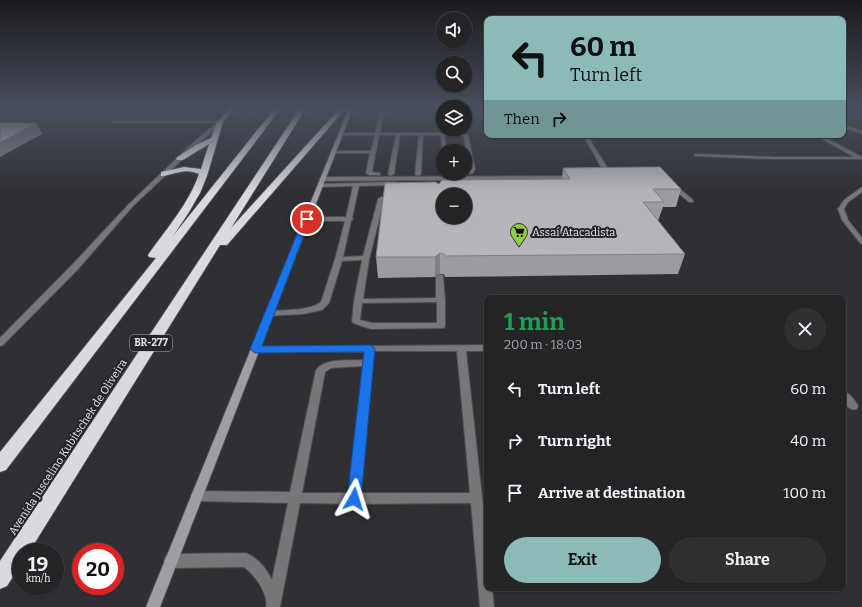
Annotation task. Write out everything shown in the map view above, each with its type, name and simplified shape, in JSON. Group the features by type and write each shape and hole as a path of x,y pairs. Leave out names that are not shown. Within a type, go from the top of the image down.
{"highway":[{"path":"0,458 180,219 195,193 214,136"},
{"path":"0,465 256,136"},
{"name":"Avenida Juscelino Kubitschek de Oliveira","path":"0,578 285,136"},
{"path":"197,272 319,136"},
{"path":"180,158 200,145 213,140"},
{"path":"164,174 182,169 199,170 203,173"}],"main road":[{"path":"153,607 339,136"}],"street":[{"path":"0,343 75,267 131,206 204,136"},
{"path":"376,136 369,173 436,174"},
{"path":"392,174 398,136"},
{"path":"418,174 421,136"},
{"path":"587,138 607,172 605,176 600,179 610,180"},
{"path":"823,138 862,158"},
{"path":"333,152 373,152"},
{"path":"696,155 773,158 862,158"},
{"path":"580,179 356,185 321,182 580,179"},
{"path":"665,183 671,184 691,201"},
{"path":"269,314 303,311 318,308 325,303 350,219 356,185"},
{"path":"862,189 846,201 842,209 845,220 862,242"},
{"path":"400,197 384,197 380,199 365,258 356,321 364,325 441,326 440,277"},
{"path":"307,219 350,219"},
{"path":"339,259 365,258"},
{"path":"358,301 441,300"},
{"path":"354,499 370,348"},
{"path":"461,348 484,577"},
{"path":"255,349 484,348"},
{"path":"273,604 322,370 324,367 329,365 368,363"},
{"path":"846,398 853,406"},
{"path":"197,496 354,499 476,498"},
{"path":"171,561 246,560 256,566 263,577 273,604"},
{"path":"485,591 487,607"}],"building":[{"path":"0,136 12,136 0,143"},
{"name":"Assaí Atacadista","path":"660,167 681,189 653,189 664,202 643,202 685,254 445,256 444,254 440,253 435,257 376,257 385,183 435,182 439,184 442,180 570,179 563,168"}],"place":[{"name":"Assaí Atacadista","path":"519,247"}],"route":[{"path":"307,219 255,349 370,348 354,499"}]}
